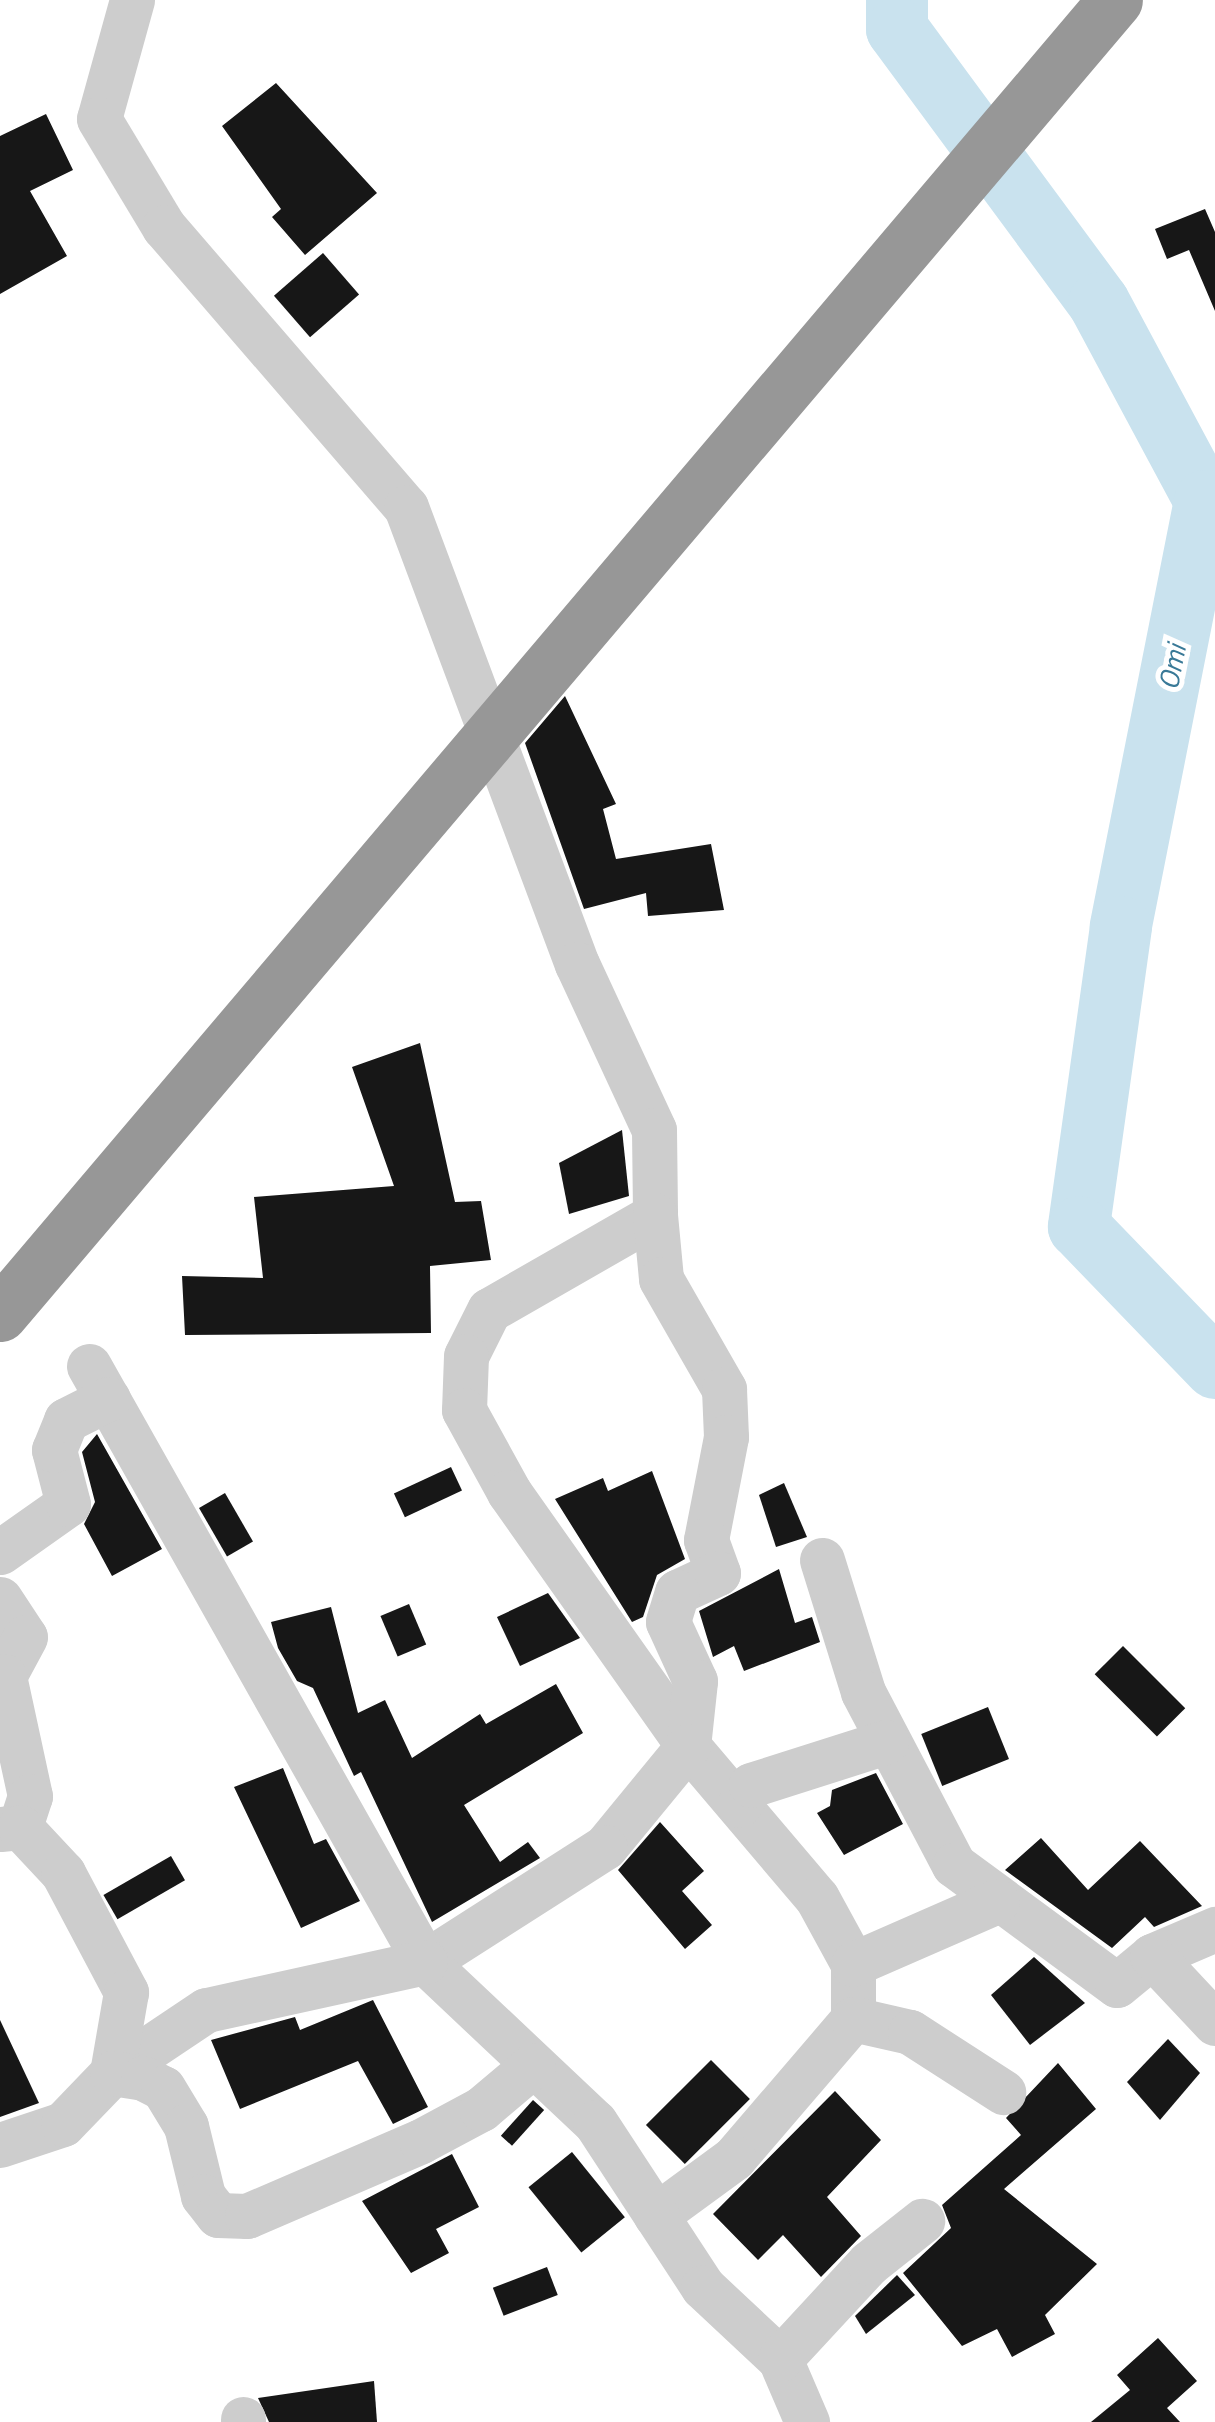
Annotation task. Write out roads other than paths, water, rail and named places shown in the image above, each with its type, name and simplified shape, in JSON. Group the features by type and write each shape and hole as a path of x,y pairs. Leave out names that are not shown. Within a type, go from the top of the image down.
{"highway":[{"path":"0,1314 1115,0"}],"street":[{"path":"0,2145 63,2124 112,2073 206,2010 425,1962 605,1847 688,1746 695,1682 668,1622 677,1592 718,1573 706,1540 726,1437 724,1388 661,1279 654,1130 577,964 406,507 164,227 98,119 132,0"},
{"path":"655,1215 489,1310 466,1356 464,1410 509,1492 688,1746 817,1898 852,1964 853,2019 734,2158 656,2215"},
{"path":"0,1552 68,1504 54,1450 66,1420 98,1382 425,1962 595,2122 703,2287 780,2359 806,2422"},
{"path":"822,1560 886,1742 954,1865 1118,1984 1152,1956 1215,1929"},
{"path":"0,1600 25,1637 4,1676 30,1796 10,1828 63,1874 126,1992 112,2073"},
{"path":"738,1805 751,1785 886,1742"},
{"path":"852,1964 998,1900"},
{"path":"1152,1956 1215,2024"},
{"path":"853,2019 910,2032 1003,2092"},
{"path":"112,2073 164,2088 196,2152 203,2196 218,2215 247,2216 421,2141 533,2065"},
{"path":"780,2359 869,2263 922,2221"}],"waterway":[{"name":"Omi","path":"897,0 897,29 1099,303 1205,501 1121,927 1079,1227 1215,1368"}]}
